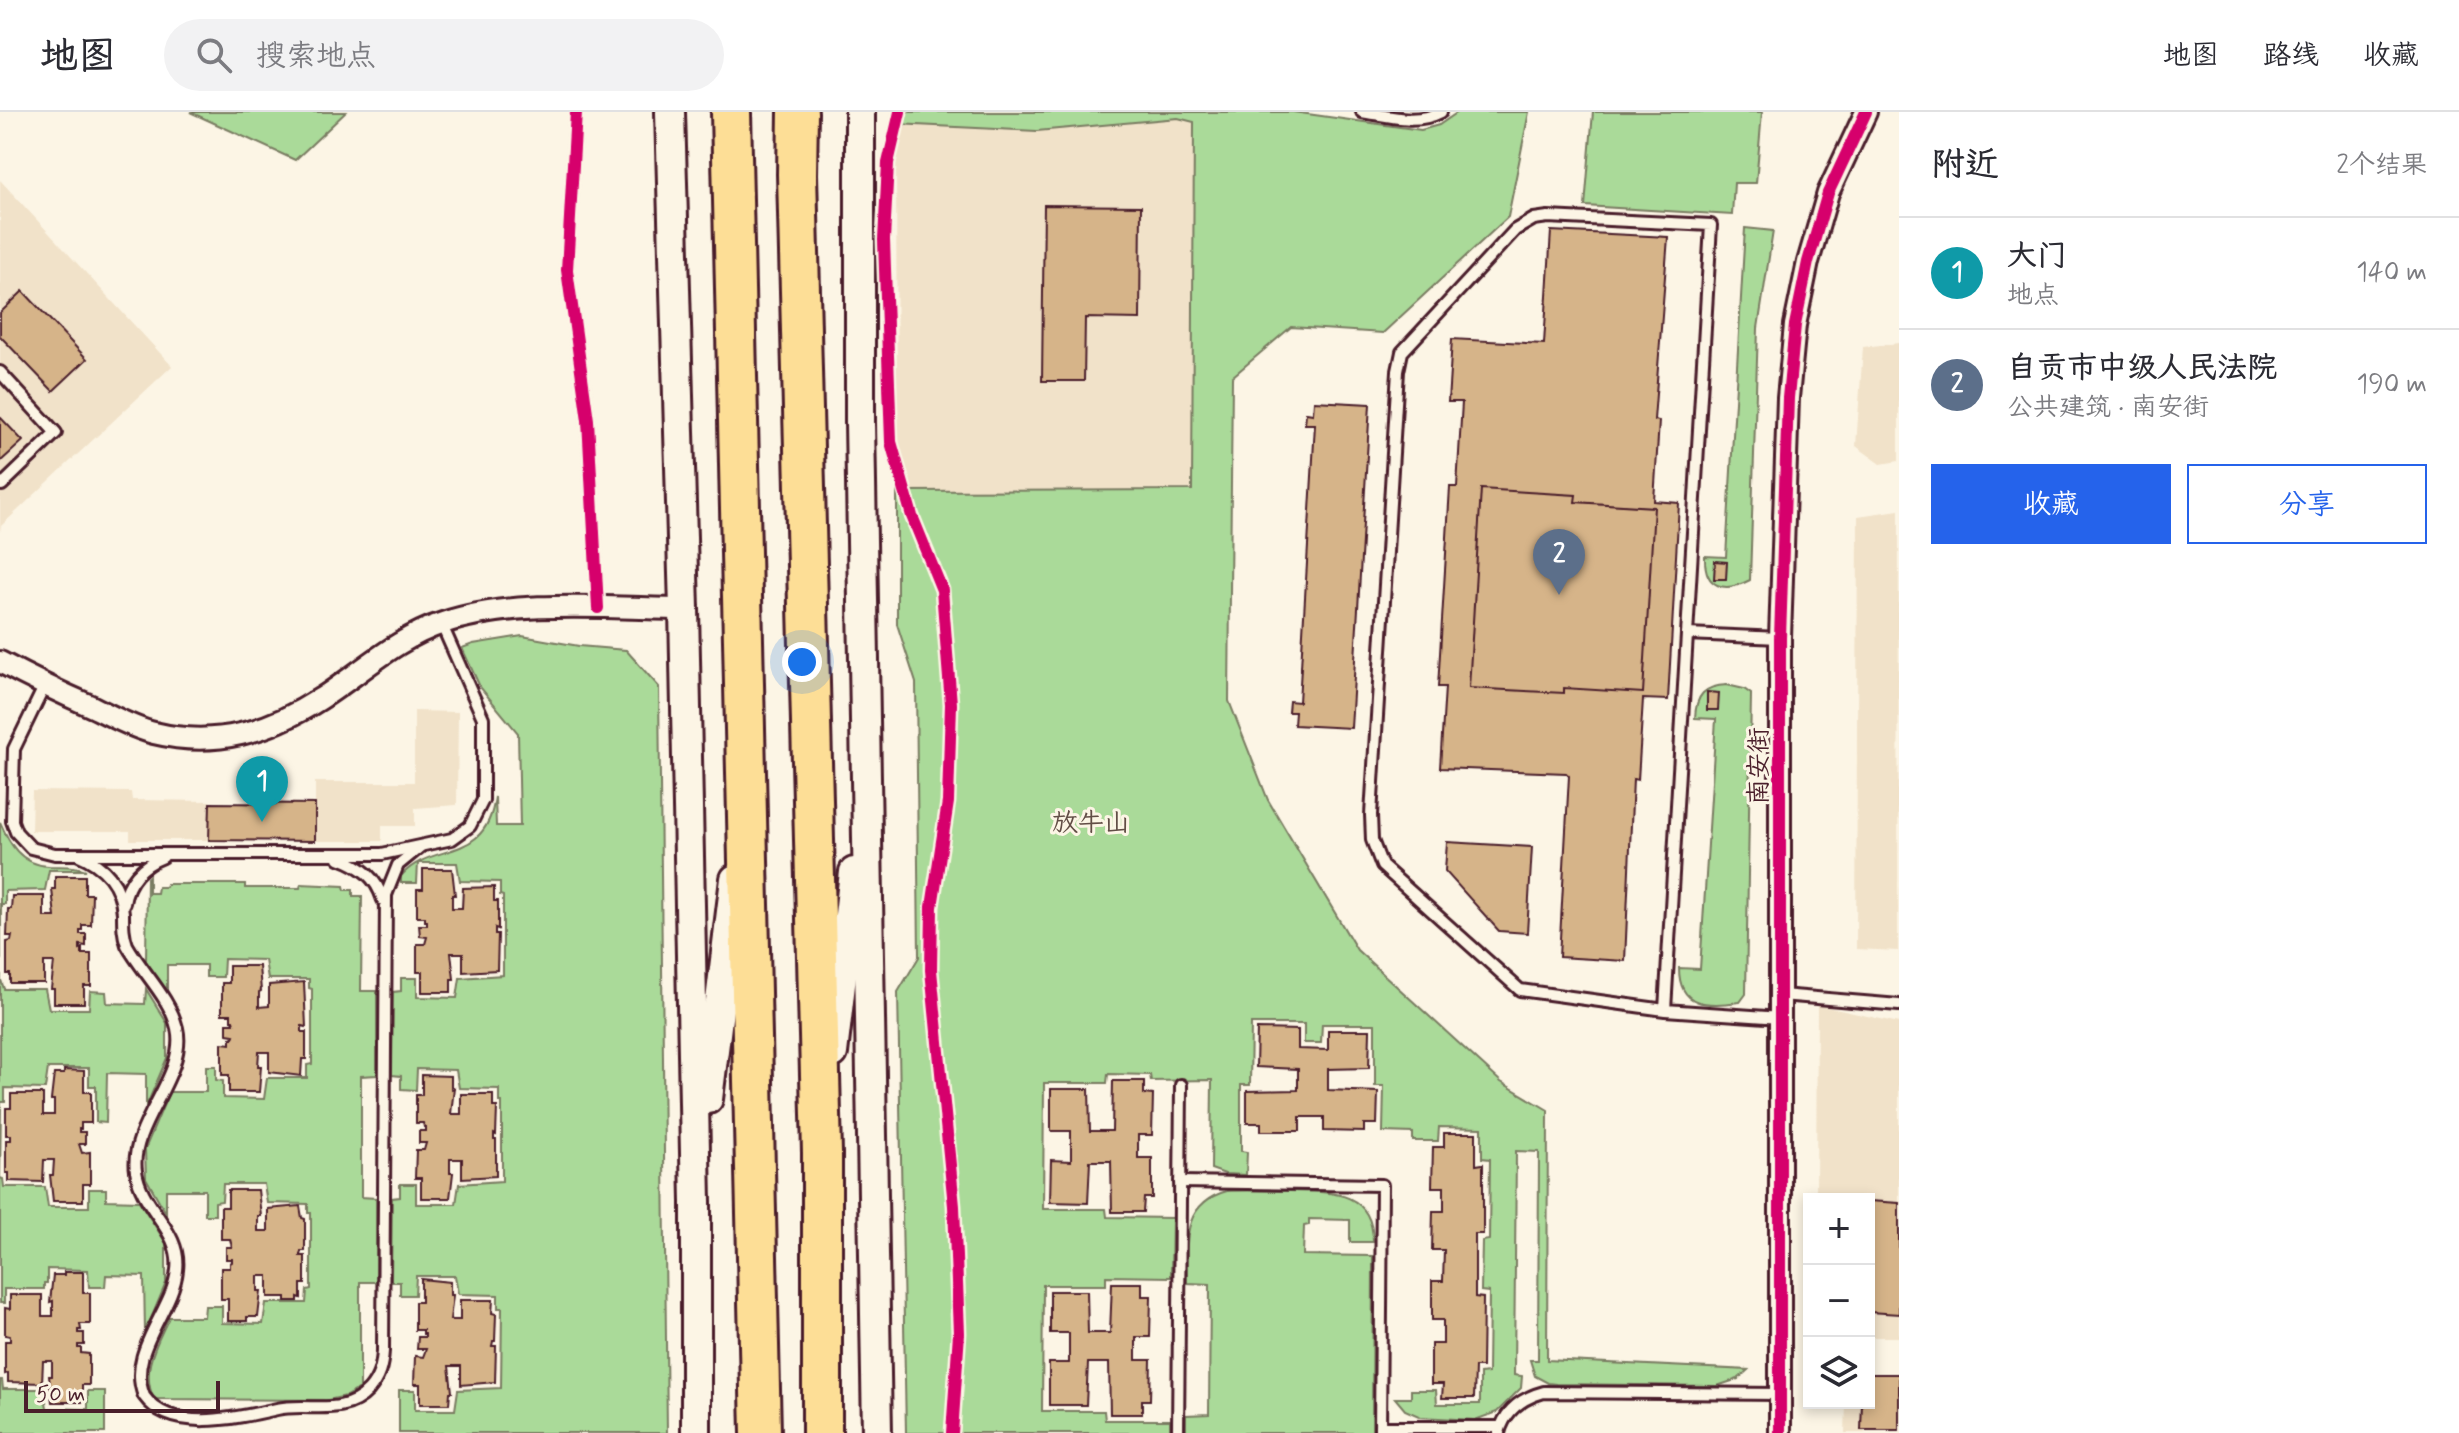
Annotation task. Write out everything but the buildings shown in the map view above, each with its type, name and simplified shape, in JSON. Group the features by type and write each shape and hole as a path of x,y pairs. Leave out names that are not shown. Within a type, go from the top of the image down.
{"highway":[{"path":"731,112 761,1433"},
{"path":"798,112 797,174 822,1153 822,1433"}],"street":[{"path":"670,112 696,1202 696,1433"},
{"path":"860,112 860,422 877,1433"},
{"name":"南安街","path":"1780,1433 1780,638 1788,398 1795,325 1808,262 1828,193 1866,112"},
{"path":"0,662 151,732 187,739 220,739 250,734 286,720 401,642 441,623 474,614 513,610 684,609"},
{"path":"822,1153 867,755"},
{"path":"696,1202 748,775"}],"lane":[{"path":"1362,112 1416,120 1441,112"},
{"path":"1665,1010 1711,225 1548,217 1534,219 1524,223 1506,240 1402,352 1398,371 1372,840 1382,866 1520,990 1665,1010 1781,1018"},
{"path":"0,372 56,433 2,485 0,482"},
{"path":"45,685 14,749 12,821 16,832 31,848 46,854 382,854 452,839 475,819 483,800 483,718 441,623"},
{"path":"1687,634 1780,638"},
{"path":"170,854 150,863 137,874 128,888 123,909 127,945 170,1011 179,1041 174,1061 136,1154 139,1184 175,1243 178,1261 176,1279 144,1356 140,1377 144,1395 157,1416 174,1427 194,1431 212,1430 282,1408 331,1408 350,1404 371,1388 380,1371 383,1351 386,895 392,875 405,857 420,847"},
{"path":"77,854 107,871 123,909"},
{"path":"330,855 355,864 372,877 383,897 385,913"},
{"path":"1781,995 1899,1005"},
{"path":"1178,1433 1181,1085"},
{"path":"1180,1182 1382,1185 1380,1430 1500,1430 1510,1410 1526,1398 1544,1392 1780,1394"}],"shaded area":[{"path":"1178,118 1194,121 1192,491 897,491 896,124 1037,131"},
{"path":"0,180 172,366 1,526 0,532"},
{"path":"1899,343 1899,461 1881,464 1856,446 1863,347"},
{"path":"1899,510 1898,951 1856,949 1858,516"},
{"path":"414,711 458,712 457,805 415,808 415,826 382,826 382,841 315,841 315,782 414,782"},
{"path":"32,791 131,792 132,800 210,801 209,840 130,840 130,831 31,831"},
{"path":"1817,1005 1899,1023 1899,1337 1875,1337 1875,1193 1816,1193"},
{"path":"1846,1409 1865,1409 1865,1433 1845,1433"}],"green space":[{"path":"190,112 346,112 295,160"},
{"name":"放牛山","path":"897,112 1293,112 1421,130 1439,125 1458,112 1529,112 1508,217 1383,333 1291,327 1232,377 1229,701 1268,800 1357,950 1501,1082 1548,1110 1547,1360 1748,1370 1738,1379 1717,1386 1556,1384 1535,1376 1530,1360 1538,1360 1539,1152 1516,1151 1514,1375 1522,1376 1521,1388 1497,1412 1475,1420 1421,1417 1405,1410 1395,1398 1411,1398 1411,1390 1436,1390 1437,1404 1480,1404 1480,1374 1488,1373 1489,1292 1481,1291 1482,1241 1489,1240 1490,1159 1482,1158 1482,1128 1439,1127 1438,1141 1413,1141 1413,1133 1383,1132 1384,1086 1375,1086 1375,1024 1322,1024 1321,1043 1304,1043 1304,1024 1251,1024 1250,1085 1241,1085 1241,1151 1247,1152 1246,1175 1225,1174 1211,1169 1212,1080 1151,1081 1150,1075 1108,1074 1107,1083 1044,1083 1043,1209 1106,1209 1107,1217 1172,1218 1171,1277 1106,1276 1106,1285 1043,1285 1042,1411 1104,1411 1105,1420 1170,1420 1170,1433 906,1433 898,992 919,957 916,683 897,624 897,491 1192,490 1194,122 1178,118 1037,131 896,124"},
{"path":"1593,112 1762,112 1756,183 1734,183 1732,215 1585,206"},
{"path":"1745,228 1773,231 1758,328 1750,580 1725,587 1712,582 1708,576 1705,556 1726,557"},
{"path":"522,636 626,650 659,687 667,1433 399,1433 399,1390 415,1390 415,1410 455,1410 458,1390 501,1388 502,1308 498,1308 498,1295 458,1294 455,1276 416,1276 415,1295 400,1295 400,1282 391,1282 392,1198 400,1197 400,1184 416,1184 416,1204 456,1204 459,1184 502,1181 502,1102 499,1102 499,1089 459,1088 456,1070 417,1069 416,1090 401,1089 401,1076 392,1075 393,992 401,991 401,978 417,978 417,997 457,998 460,978 503,975 503,896 500,895 500,882 460,881 457,863 418,863 469,842 481,833 490,818 495,797 496,826 520,826 518,733 480,687 462,648"},
{"path":"1727,685 1751,694 1746,994 1740,1002 1706,1004 1697,1002 1684,991 1679,968 1700,969 1716,719 1695,718 1697,703 1703,693 1712,687"},
{"path":"0,822 12,845 30,861 86,870 49,870 45,890 5,891 5,904 1,904 1,980 4,989 45,989 49,1009 89,1009 90,991 106,992 107,1003 145,1004 146,989 167,1023 167,1058 146,1107 146,1074 107,1073 106,1123 96,1122 96,1086 89,1086 89,1068 48,1068 45,1089 5,1088 5,1102 1,1102 0,1178"},
{"path":"418,863 417,883 401,883 401,876"},
{"path":"149,876 149,893 157,893 158,887 166,887 167,884 300,888 301,884 344,886 345,890 353,890 353,896 362,896 361,991 377,991 377,1075 361,1076 361,1197 376,1198 376,1282 360,1282 360,1388 346,1396 328,1400 154,1399 149,1367 169,1317 204,1317 205,1306 222,1306 222,1323 263,1324 266,1303 306,1303 307,1290 311,1289 311,1213 308,1213 308,1204 267,1203 264,1184 223,1184 222,1201 215,1202 215,1215 205,1215 205,1190 166,1190 166,1213 146,1178 145,1149 169,1092 206,1092 206,1066 216,1066 216,1080 223,1081 223,1098 264,1099 267,1078 307,1078 307,1065 312,1064 312,989 309,988 309,979 268,979 265,960 224,959 223,977 206,977 206,965 167,965 167,992 146,961"},
{"path":"0,1178 4,1187 45,1187 48,1207 89,1207 89,1189 106,1189 106,1200 139,1201 166,1243 166,1283 145,1333 144,1276 106,1275 105,1287 89,1287 88,1270 47,1269 44,1289 4,1289 4,1303 0,1303"},
{"path":"1227,1191 1333,1194 1357,1203 1366,1212 1373,1242 1350,1242 1350,1220 1309,1219 1309,1225 1304,1226 1303,1255 1373,1256 1372,1433 1186,1433 1186,1415 1209,1414 1210,1284 1187,1283 1189,1227 1201,1205"},
{"path":"0,1380 3,1389 44,1389 47,1408 88,1409 88,1391 105,1391 105,1433 0,1433"}],"cycle path":[{"path":"576,112 567,270 588,420 598,608"},
{"path":"900,112 888,163 884,240 891,442 912,516 942,590 951,704 948,802 932,907 931,970 954,1206 959,1333 952,1433"},
{"path":"1780,1433 1780,638 1788,398 1795,325 1808,262 1828,193 1866,112"}],"place":[{"name":"自贡市中级人民法院","path":"1559,595"},
{"name":"大门","path":"262,822"}]}
